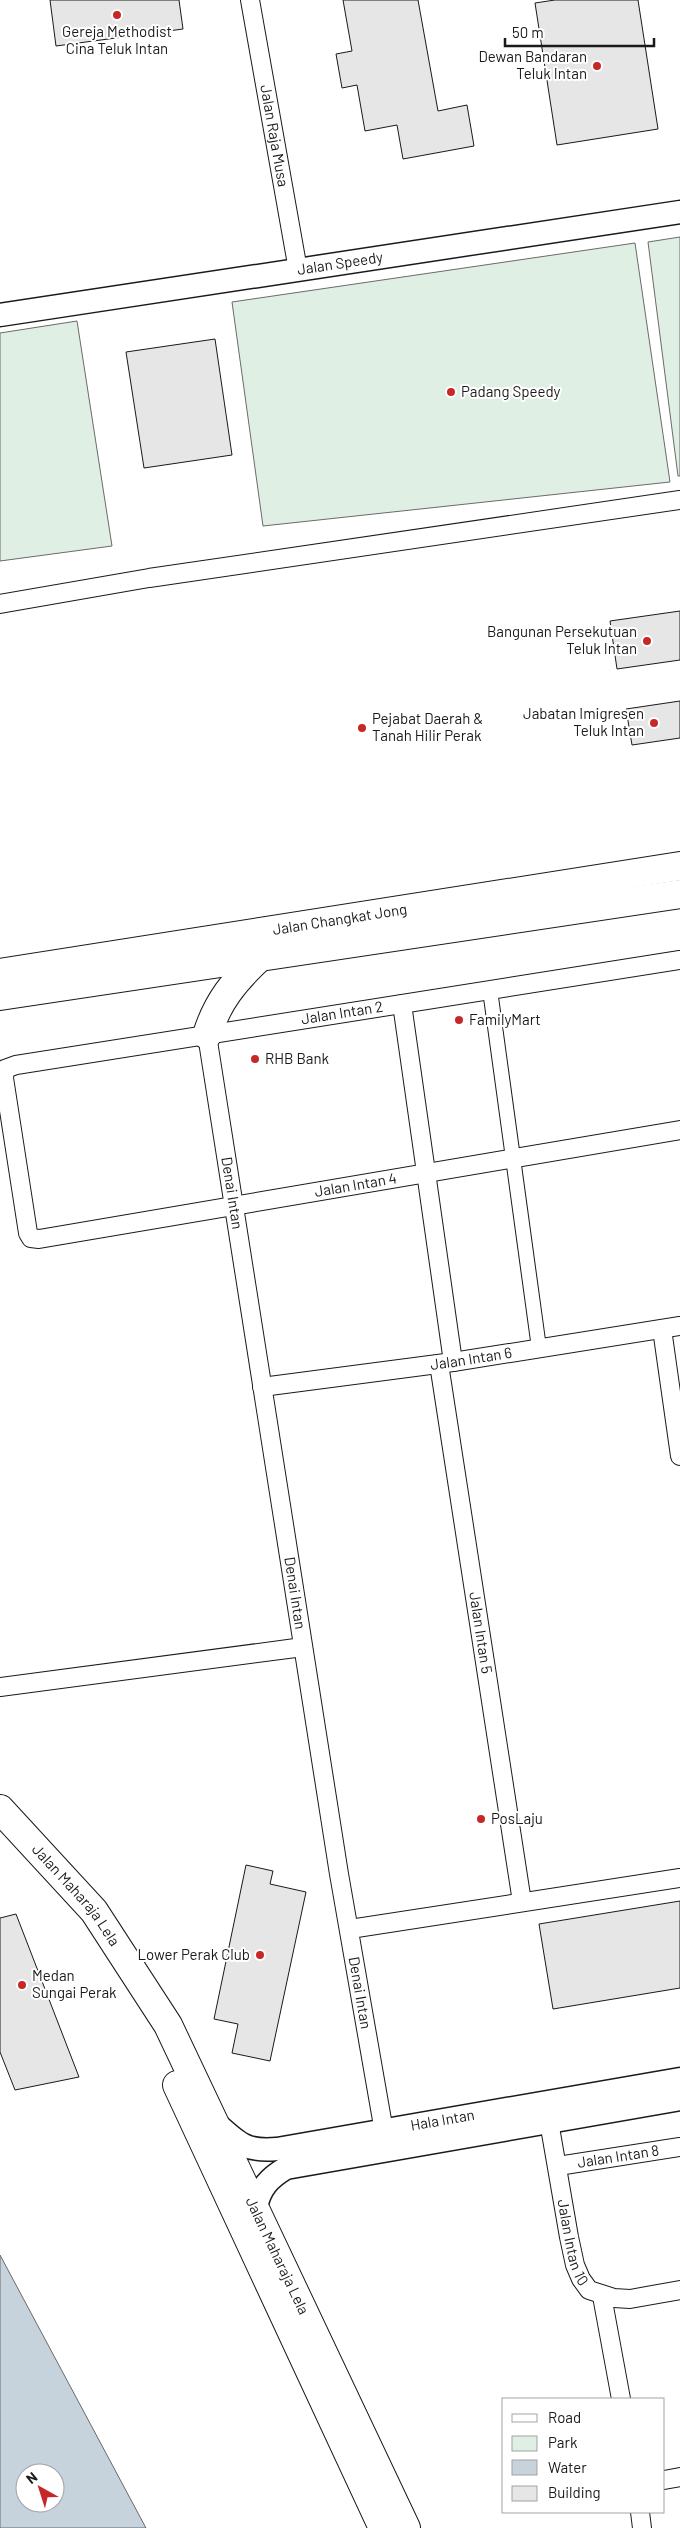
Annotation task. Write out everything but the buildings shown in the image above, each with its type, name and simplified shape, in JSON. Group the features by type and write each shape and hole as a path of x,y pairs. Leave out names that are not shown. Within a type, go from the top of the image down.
{"highway":[{"name":"Jalan Changkat Jong","path":"0,973 680,866"},
{"name":"Jalan Changkat Jong","path":"0,996 680,894"},
{"path":"206,1035 212,1017 229,987 260,957"},
{"name":"Jalan Maharaja Lela","path":"0,1809 94,1911 142,1988 168,2025 256,2207 406,2528"},
{"name":"Jalan Maharaja Lela","path":"142,1988 154,2031 185,2102 383,2528"}],"street":[{"name":"Jalan Raja Musa","path":"250,0 298,270"},
{"name":"Jalan Speedy","path":"0,315 680,212"},
{"path":"0,604 159,577 680,500"},
{"name":"Jalan Intan 2","path":"32,1238 28,1233 4,1078 6,1069 16,1064 680,960"},
{"path":"490,990 540,1348"},
{"name":"Jalan Intan 5","path":"402,1004 426,1174 446,1363 522,1902"},
{"name":"Denai Intan","path":"206,1035 339,1874 386,2140"},
{"name":"Jalan Intan 4","path":"32,1238 39,1239 232,1207 680,1130"},
{"name":"Jalan Intan 6","path":"262,1387 446,1363 680,1326"},
{"path":"662,1329 680,1456"},
{"path":"0,1687 304,1647"},
{"path":"350,1929 680,1878"},
{"name":"Hala Intan","path":"215,2122 239,2143 249,2148 261,2150 386,2140 547,2112 680,2079"},
{"name":"Hala Intan","path":"547,2112 680,2099"},
{"name":"Jalan Intan 10","path":"547,2112 575,2265 581,2279 589,2290 602,2296 630,2299 680,2290"},
{"name":"Hala Intan","path":"256,2207 259,2194 265,2184 286,2168 386,2140"},
{"name":"Jalan Intan 8","path":"558,2166 680,2147"},
{"path":"602,2296 621,2398"},
{"path":"665,2480 680,2477"},
{"path":"640,2513 642,2528"}],"green space":[{"path":"680,237 680,476 678,476 648,242"},
{"name":"Padang Speedy","path":"635,243 670,482 263,526 232,302"},
{"path":"77,321 112,546 0,561 0,333"}],"water":[{"path":"0,2255 146,2528 0,2528"}],"place":[{"name":"Gereja Methodist Cina Teluk Intan","path":"117,15"},
{"name":"Dewan Bandaran Teluk Intan","path":"597,66"},
{"name":"Padang Speedy","path":"451,392"},
{"name":"Bangunan Persekutuan Teluk Intan","path":"647,641"},
{"name":"Jabatan Imigresen Teluk Intan","path":"654,723"},
{"name":"Pejabat Daerah & Tanah Hilir Perak","path":"362,728"},
{"name":"FamilyMart","path":"459,1020"},
{"name":"RHB Bank","path":"255,1059"},
{"name":"PosLaju","path":"481,1819"},
{"name":"Lower Perak Club","path":"260,1955"},
{"name":"Medan Sungai Perak","path":"22,1985"}]}
